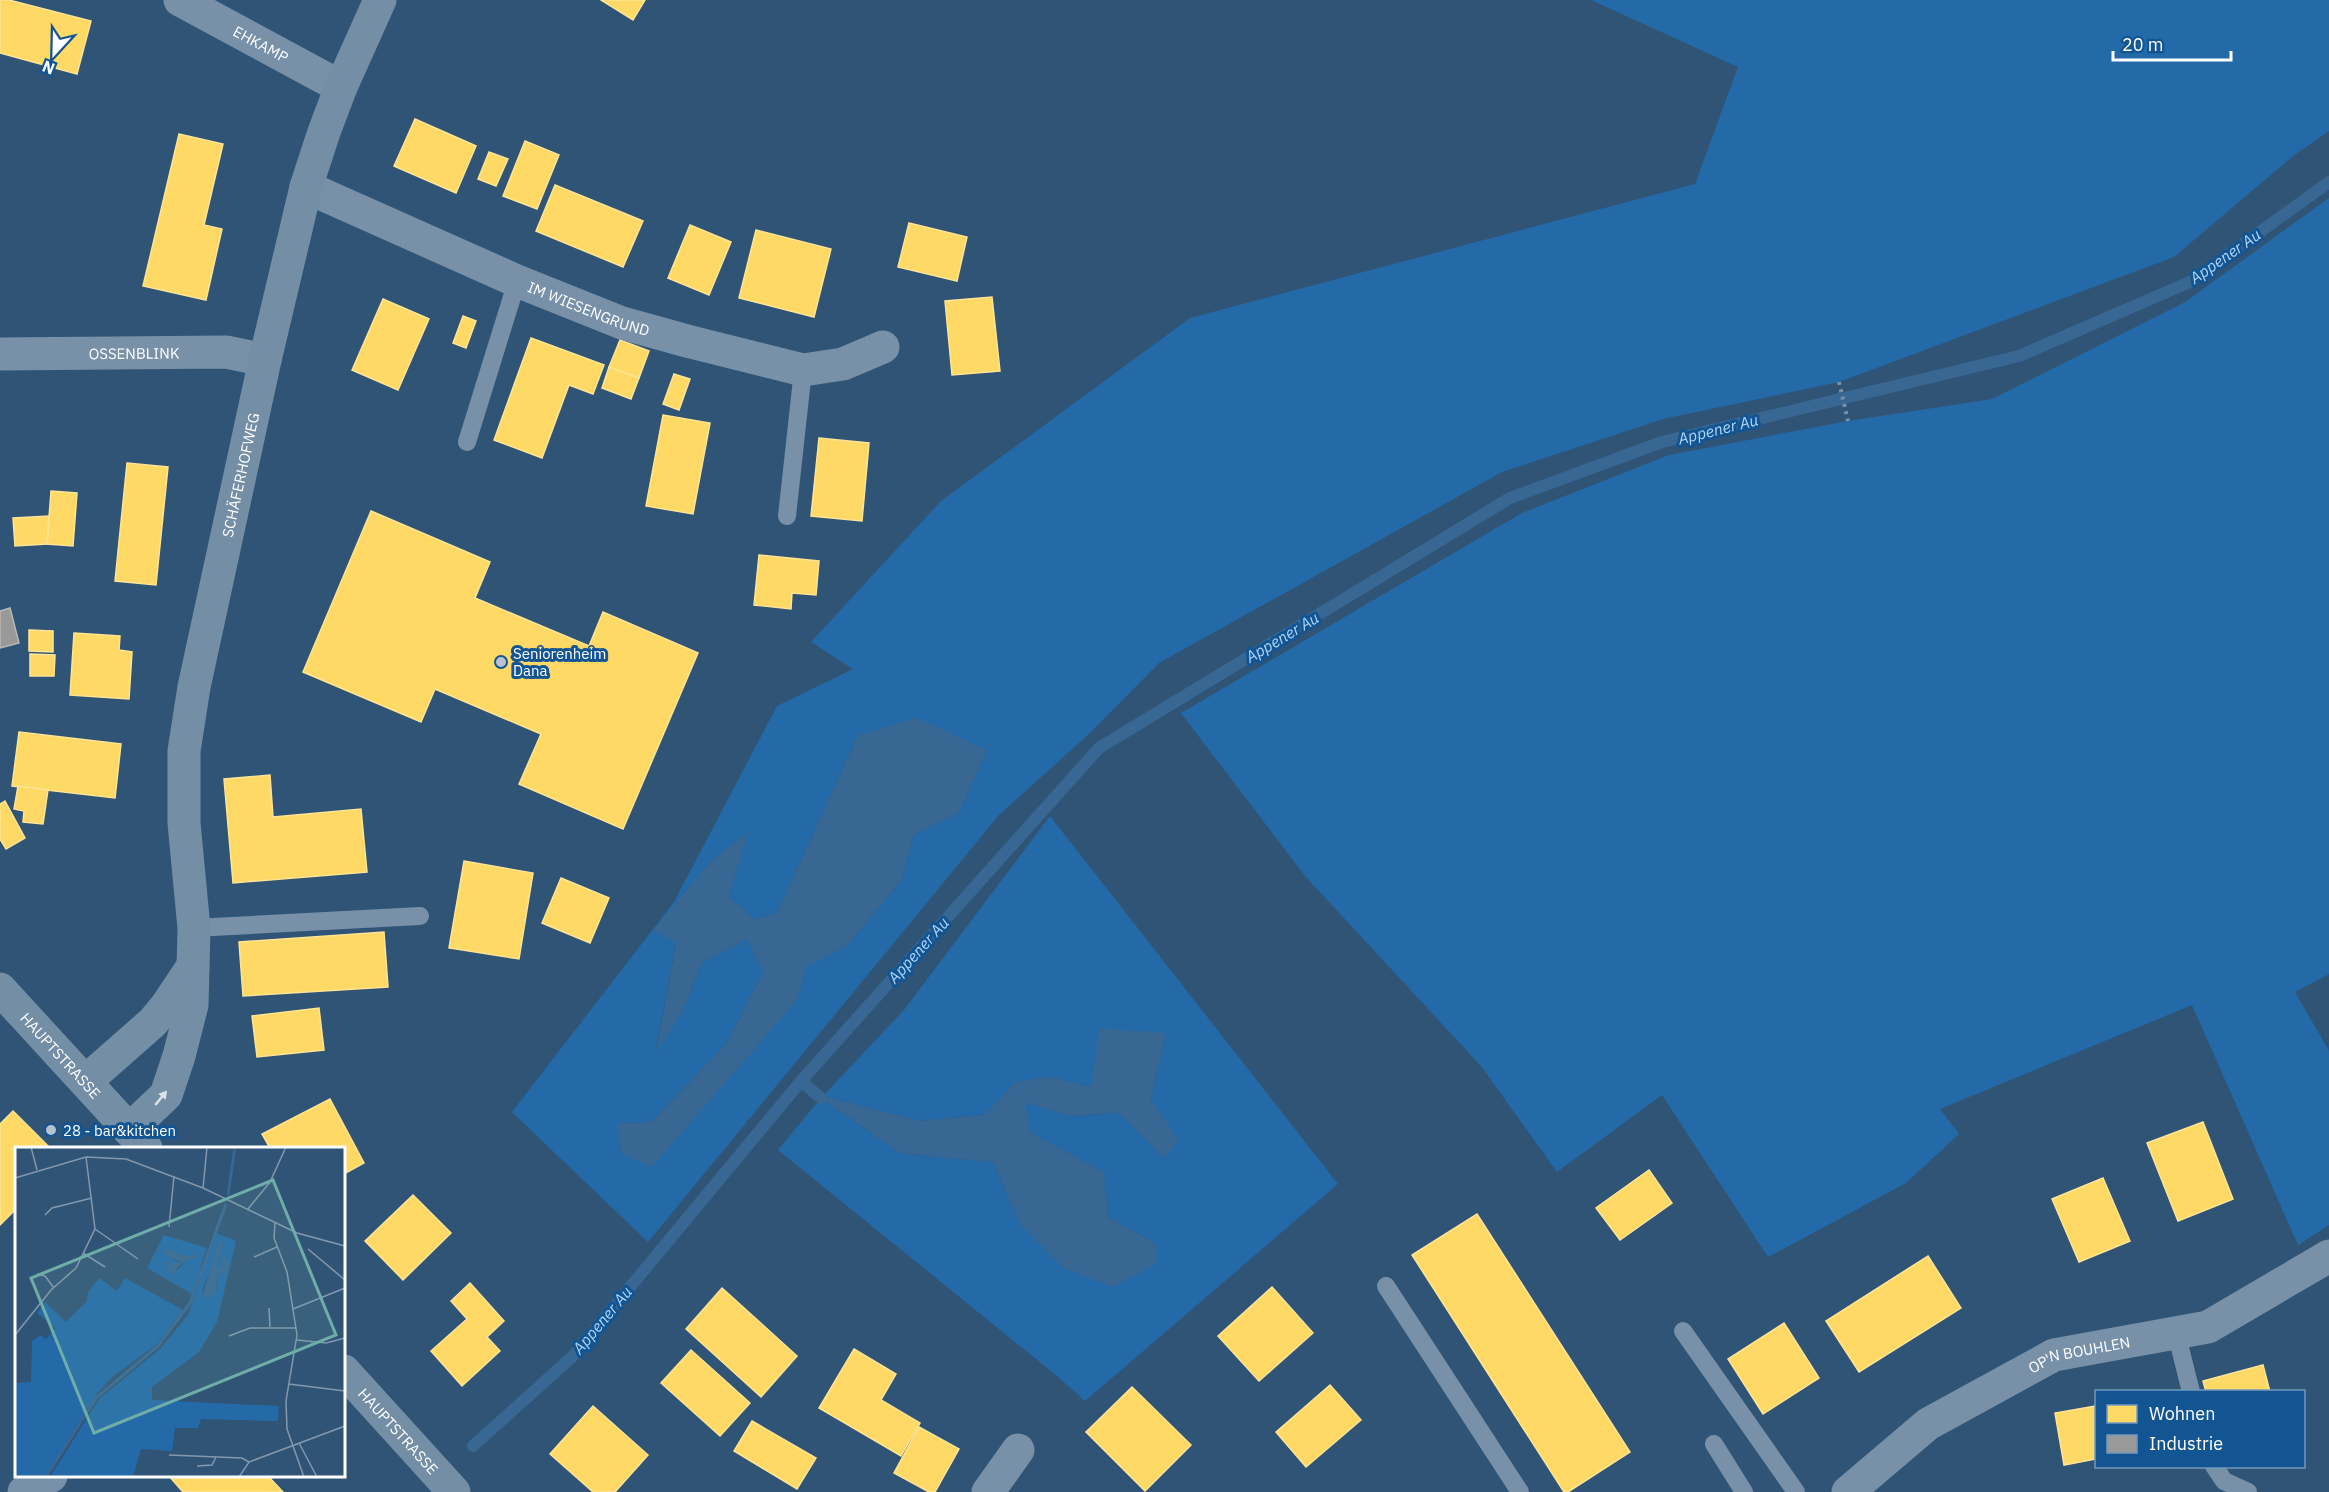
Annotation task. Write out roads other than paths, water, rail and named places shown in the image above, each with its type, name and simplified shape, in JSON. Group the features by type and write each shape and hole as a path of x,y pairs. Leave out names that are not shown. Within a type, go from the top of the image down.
{"street":[{"name":"EHKAMP","path":"180,0 341,87"},
{"name":"SCHÄFERHOFWEG","path":"137,1139 166,1095 192,1005 194,928 184,823 184,751 194,687 265,360 306,187 341,87 380,0"},
{"name":"IM WIESENGRUND","path":"306,187 517,281 622,323 803,370 843,364 883,347"},
{"name":"OSSENBLINK","path":"0,354 226,352 265,360"},
{"path":"86,1081 153,1022 193,966"},
{"name":"HAUPTSTRASSE","path":"0,989 137,1139"},
{"name":"OP'N BOUHLEN","path":"1848,1492 1928,1424 2054,1354 2208,1327 2329,1256"},
{"name":"HAUPTSTRASSE","path":"345,1372 454,1492"},
{"path":"988,1492 1018,1450"},
{"path":"24,1492 49,1477"}],"lane":[{"path":"467,442 517,281"},
{"path":"787,516 803,370"},
{"path":"194,928 420,916"},
{"path":"1386,1286 1520,1492"},
{"path":"1683,1331 1796,1492"},
{"path":"2176,1332 2190,1390"},
{"path":"1714,1444 1744,1492"},
{"path":"2215,1468 2224,1481 2248,1492"}],"waterway":[{"name":"Appener Au","path":"473,1446 573,1356 801,1081 1099,748 1510,498 1662,442 2019,356 2192,281 2329,182"},
{"path":"801,1081 821,1098"}],"place":[{"name":"Seniorenheim Dana","path":"501,662"},
{"name":"28 - bar&kitchen","path":"51,1130"}]}
